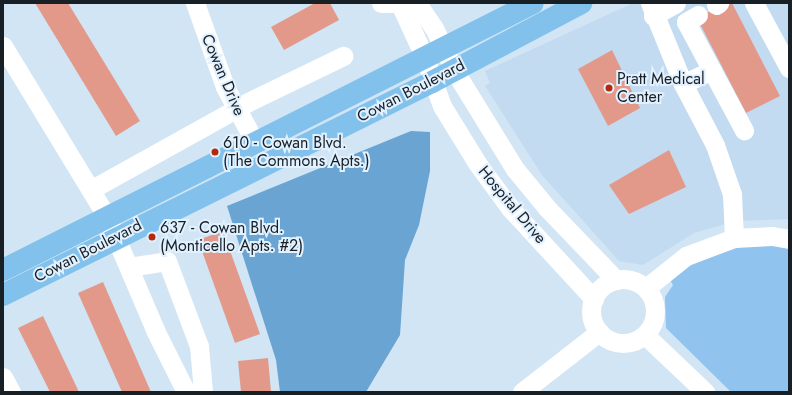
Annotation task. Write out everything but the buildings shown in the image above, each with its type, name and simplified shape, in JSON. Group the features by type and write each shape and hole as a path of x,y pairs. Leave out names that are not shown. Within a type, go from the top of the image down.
{"main road":[{"name":"Cowan Boulevard","path":"3,270 256,144 533,3"},
{"name":"Cowan Boulevard","path":"3,295 116,237 432,82 581,3"}],"street":[{"name":"Cowan Drive","path":"195,3 211,53 235,109 256,144"},
{"path":"381,3 409,3"},
{"path":"417,3 434,28 434,53"},
{"path":"676,3 649,7 683,84 715,145 732,194 734,238"},
{"path":"754,3 782,39 789,68"},
{"path":"400,4 434,53"},
{"path":"692,18 712,70 744,130"},
{"path":"3,46 92,189 107,217 156,332 186,392"},
{"name":"Hospital Drive","path":"434,53 454,70 515,169 547,208 616,280"},
{"name":"Hospital Drive","path":"434,53 432,82 442,106 495,189 594,299"},
{"path":"92,189 235,109 343,56"},
{"path":"683,84 712,70"},
{"path":"646,288 686,256 734,238 772,236 789,239"},
{"path":"129,266 167,261 199,346 203,392"},
{"path":"630,279 646,288 652,297 655,312 652,327 645,335 626,343 607,339 599,332 591,314 594,299 603,286 616,280 630,279"},
{"path":"522,392 599,332"},
{"path":"645,335 705,392"}],"shaded area":[{"path":"633,3 789,3 789,219 736,221 694,233 643,265 619,261 542,175 485,86 490,83 485,71"},
{"path":"411,131 430,132 430,171 419,225 405,260 400,335 366,392 280,392 276,360 227,206"},
{"path":"771,244 789,246 789,392 731,392 666,328 665,297 673,285 670,280 690,264 716,252 744,246"}],"place":[{"name":"Pratt Medical Center","path":"609,88"},
{"name":"610 - Cowan Blvd. (The Commons Apts.)","path":"215,152"},
{"name":"637 - Cowan Blvd. (Monticello Apts. #2)","path":"152,237"}]}
